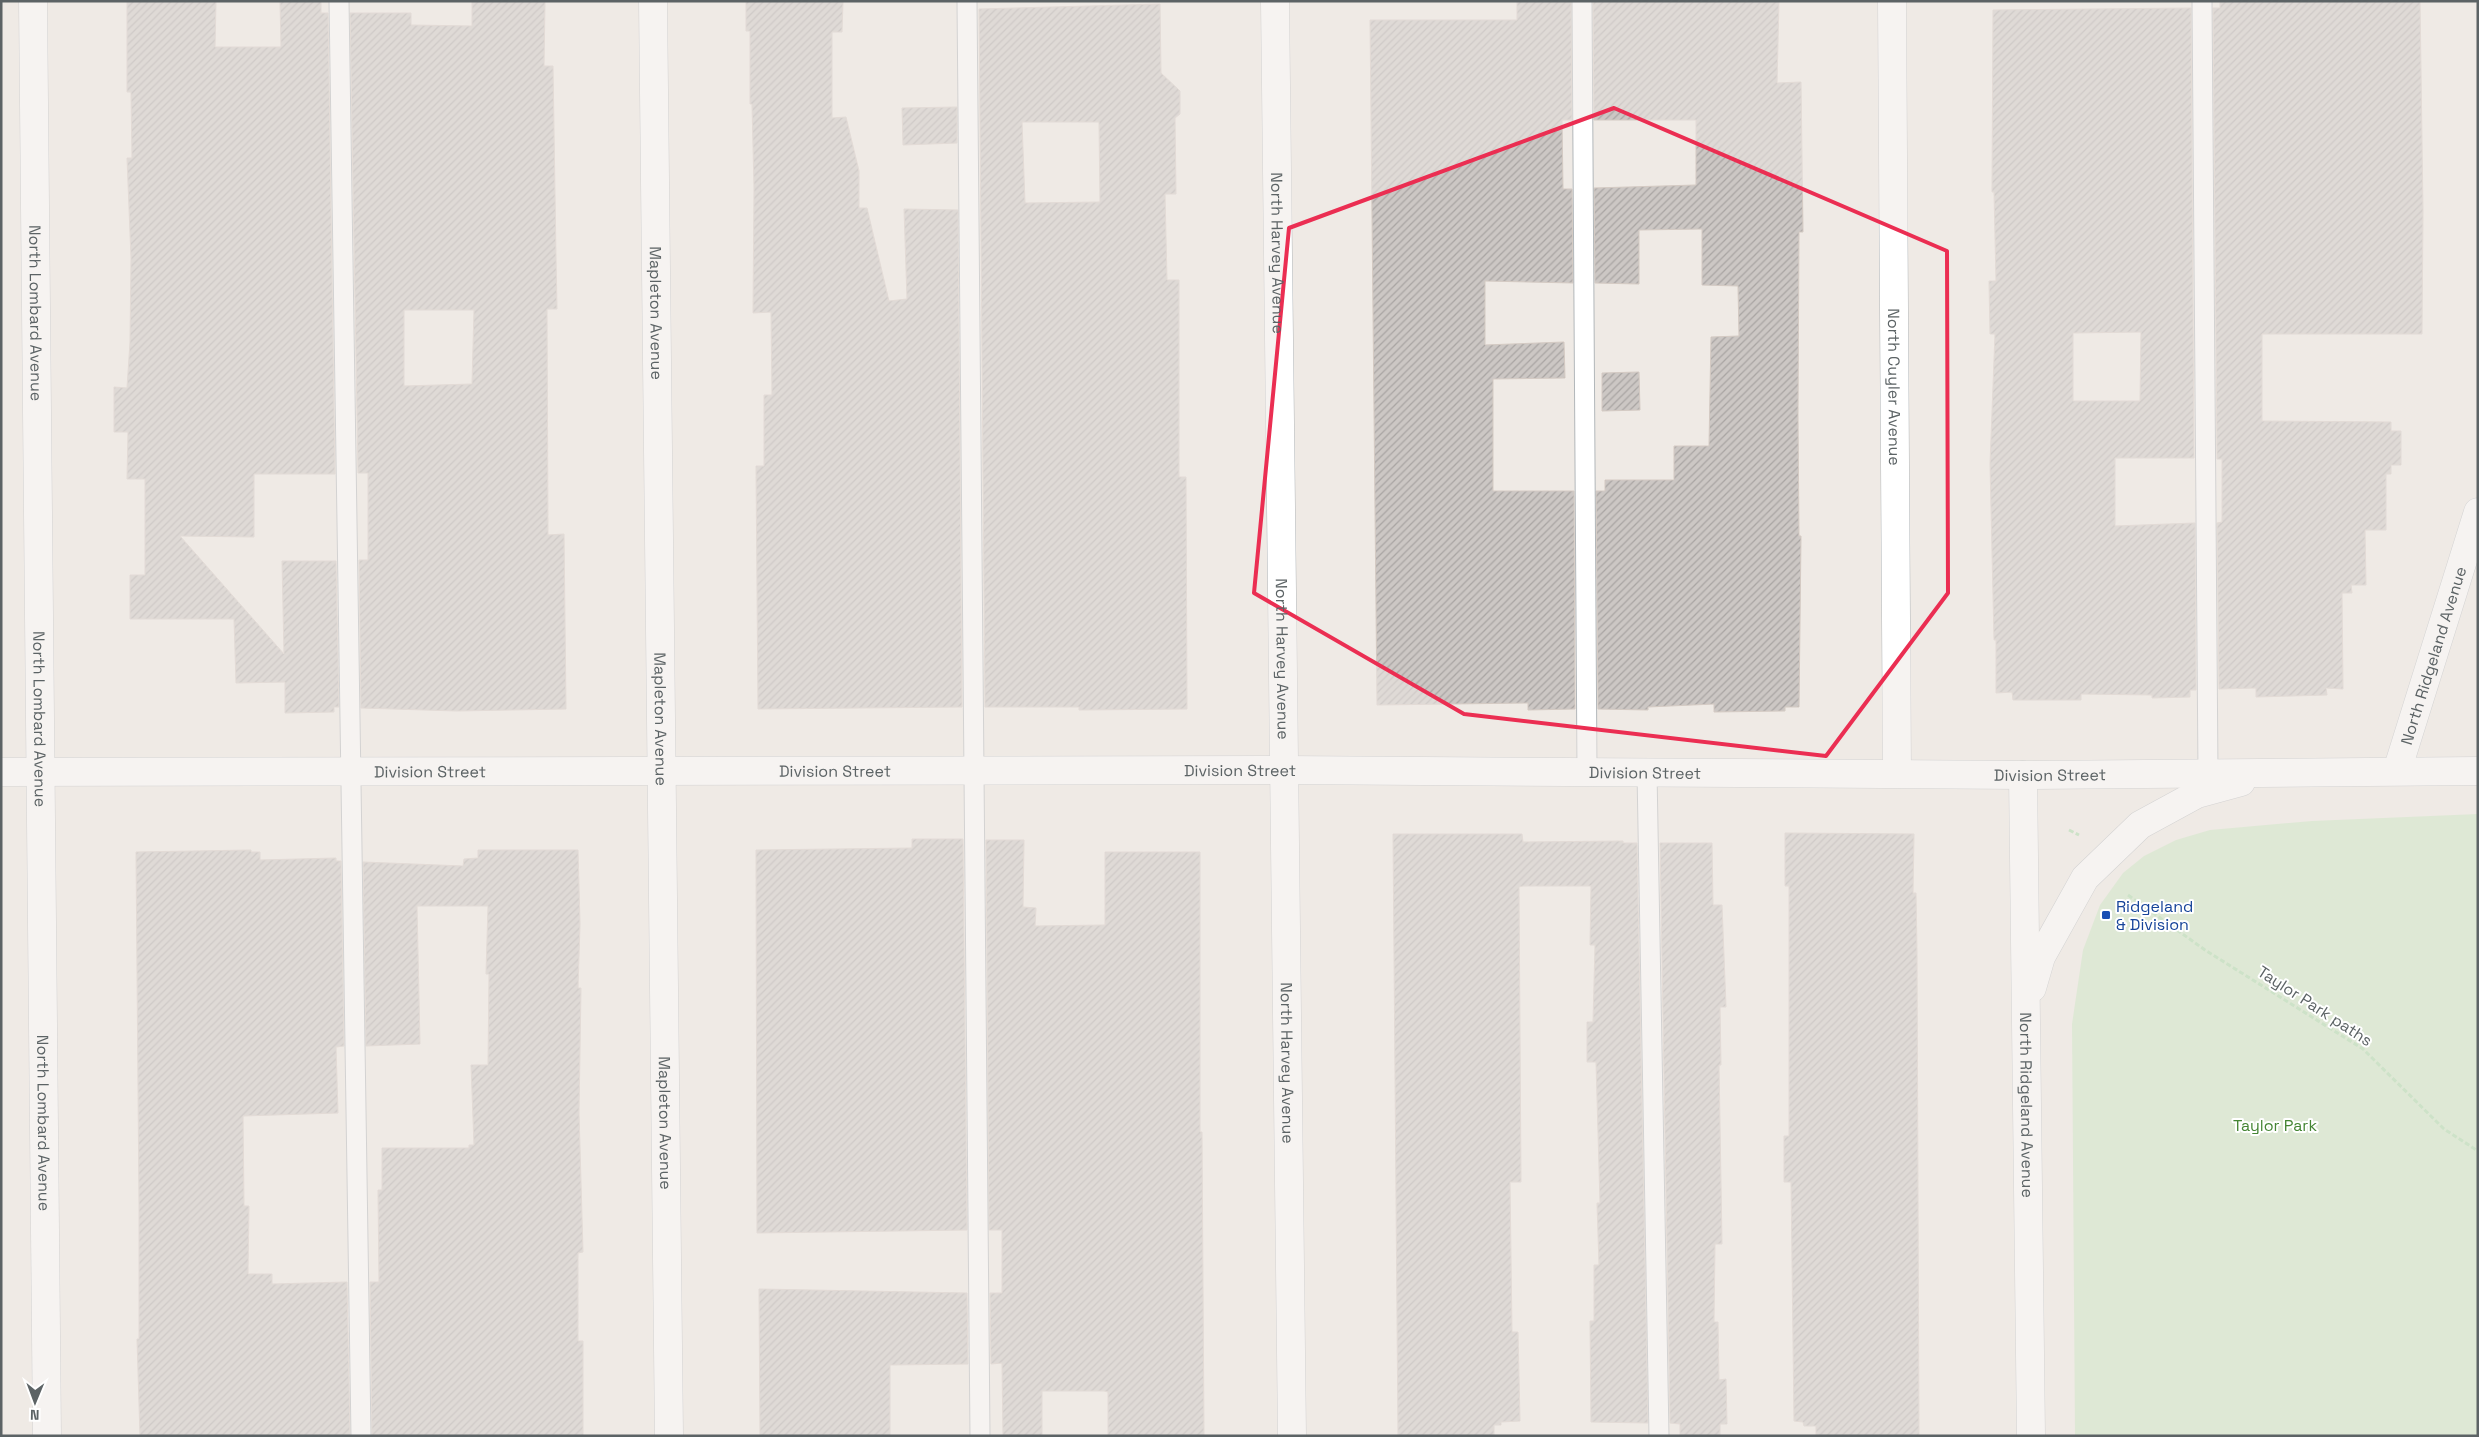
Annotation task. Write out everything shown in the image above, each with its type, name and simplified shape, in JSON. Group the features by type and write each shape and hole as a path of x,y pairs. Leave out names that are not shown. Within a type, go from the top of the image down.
{"street":[{"name":"North Lombard Avenue","path":"33,1 47,1436"},
{"name":"Mapleton Avenue","path":"653,1 669,1436"},
{"name":"North Harvey Avenue","path":"1275,1 1292,1436"},
{"name":"North Cuyler Avenue","path":"1892,1 1896,773"},
{"name":"North Ridgeland Avenue","path":"2397,770 2478,512"},
{"name":"Division Street","path":"1,772 1283,770 2023,775 2397,770 2478,771"},
{"path":"2026,1009 2041,957 2085,878 2140,825 2197,794 2273,772"},
{"name":"North Ridgeland Avenue","path":"2023,775 2032,1436"}],"lane":[{"path":"339,1 360,1436"},
{"path":"966,1 980,1436"},
{"path":"1582,1 1587,772"},
{"path":"2202,1 2208,773"},
{"path":"1647,772 1659,1436"}],"path":[{"name":"Taylor Park paths","path":"2128,895 2205,950 2364,1049 2444,1129 2478,1151"}],"highlighted area":[{"path":"1614,108 1947,251 1948,593 1826,756 1464,714 1254,593 1289,228"}],"green space":[{"name":"Taylor Park","path":"2478,814 2478,1436 2075,1436 2072,1024 2083,950 2100,905 2123,873 2144,856 2176,840 2210,830 2312,821"}],"building":[{"path":"127,1 216,1 215,47 281,47 280,1 321,1 321,13 328,13 335,474 254,474 254,537 180,536 284,654 282,561 336,561 339,707 334,707 334,712 285,713 285,682 236,683 234,619 130,619 130,575 145,575 145,479 127,479 128,432 114,432 114,387 127,388 130,342 131,258 127,158 132,158 131,92 127,92"},
{"path":"472,1 545,1 544,66 553,66 557,309 547,309 548,535 564,534 566,709 457,711 361,708 359,560 368,560 368,473 358,473 350,13 411,13 411,25 472,26","holes":["404,310 474,310 472,384 404,386"]},
{"path":"746,1 843,1 842,32 832,32 832,118 846,117 859,171 859,208 867,208 889,301 907,299 904,209 958,210 962,707 758,709 756,466 764,466 764,395 772,395 771,312 753,313 754,188 752,104 750,104 750,31 746,31"},
{"path":"1517,1 1571,1 1572,120 1562,120 1563,189 1572,189 1573,283 1485,281 1485,345 1564,342 1565,378 1493,379 1493,491 1574,491 1575,709 1528,710 1528,703 1377,705 1370,20 1517,20"},
{"path":"1593,1 1779,1 1777,83 1801,82 1803,232 1799,232 1798,415 1799,536 1801,536 1799,707 1785,707 1785,711 1714,712 1714,704 1648,707 1648,710 1598,709 1596,491 1605,491 1605,480 1674,480 1674,446 1709,446 1711,337 1739,336 1738,286 1702,285 1702,229 1639,230 1639,284 1595,283 1594,188 1696,185 1696,120 1594,120"},
{"path":"2220,1 2420,1 2423,212 2422,334 2262,334 2262,421 2391,422 2391,431 2401,431 2401,465 2391,465 2391,474 2386,474 2386,530 2365,530 2366,585 2351,585 2352,593 2342,593 2343,689 2326,688 2327,695 2256,697 2256,688 2219,689 2217,523 2222,522 2222,459 2217,459 2213,8 2220,8"},
{"path":"1160,4 1161,73 1180,91 1180,114 1175,118 1176,194 1165,194 1167,280 1179,280 1179,477 1186,477 1187,709 1079,710 1079,707 985,707 979,9","holes":["1022,122 1099,122 1100,202 1025,203"]},
{"path":"2191,8 2194,458 2115,458 2115,526 2195,523 2196,690 2190,690 2190,697 2152,698 2152,695 2081,694 2081,700 2013,700 2012,692 1996,693 1990,464 1995,334 1990,334 1989,281 1996,281 1994,192 1992,192 1993,10","holes":["2141,332 2140,401 2073,401 2073,333"]},
{"path":"957,107 957,143 903,145 902,108"},
{"path":"1639,372 1640,410 1602,411 1602,373"},
{"path":"1785,833 1914,834 1913,893 1916,893 1917,953 1919,1436 1816,1436 1816,1426 1804,1426 1803,1422 1794,1421 1791,1182 1784,1182 1784,1136 1789,1136 1789,886 1785,886"},
{"path":"1393,834 1522,834 1523,842 1623,841 1623,843 1637,843 1648,1423 1591,1422 1590,1321 1594,1321 1594,1265 1599,1265 1597,1203 1600,1203 1596,1062 1587,1062 1587,1022 1593,1022 1595,945 1590,945 1591,886 1523,886 1519,887 1521,1182 1510,1182 1512,1332 1518,1332 1520,1421 1501,1422 1501,1425 1494,1425 1494,1436 1398,1436"},
{"path":"912,839 963,839 967,1230 757,1233 756,850 912,848"},
{"path":"986,840 1024,840 1023,907 1036,908 1035,926 1105,925 1105,852 1200,852 1200,1132 1202,1132 1204,1436 1108,1436 1108,1392 1042,1391 1042,1436 1003,1436 1002,1363 991,1364 990,1293 1002,1293 1002,1230 989,1230"},
{"path":"1660,843 1712,843 1713,905 1722,905 1726,1007 1720,1007 1721,1065 1719,1065 1722,1244 1715,1244 1714,1322 1718,1322 1719,1380 1726,1379 1727,1424 1720,1424 1720,1436 1680,1436 1680,1424 1670,1423"},
{"path":"251,850 251,852 260,852 260,860 336,858 336,861 341,861 344,1046 336,1047 338,1113 243,1116 244,1206 249,1206 248,1274 272,1274 272,1284 347,1282 350,1436 140,1436 137,1339 139,1339 139,1204 136,852"},
{"path":"478,850 578,850 580,924 578,988 581,988 579,1113 583,1252 578,1253 578,1341 583,1341 583,1436 372,1436 370,1282 379,1282 378,1190 382,1190 382,1148 469,1148 469,1145 474,1145 471,1065 488,1065 489,974 486,974 488,906 417,906 420,1044 366,1046 363,862 463,866 464,859 478,858"},
{"path":"759,1289 967,1293 968,1364 890,1365 890,1436 760,1436"}],"place":[{"name":"Ridgeland & Division","path":"2106,915"}]}
